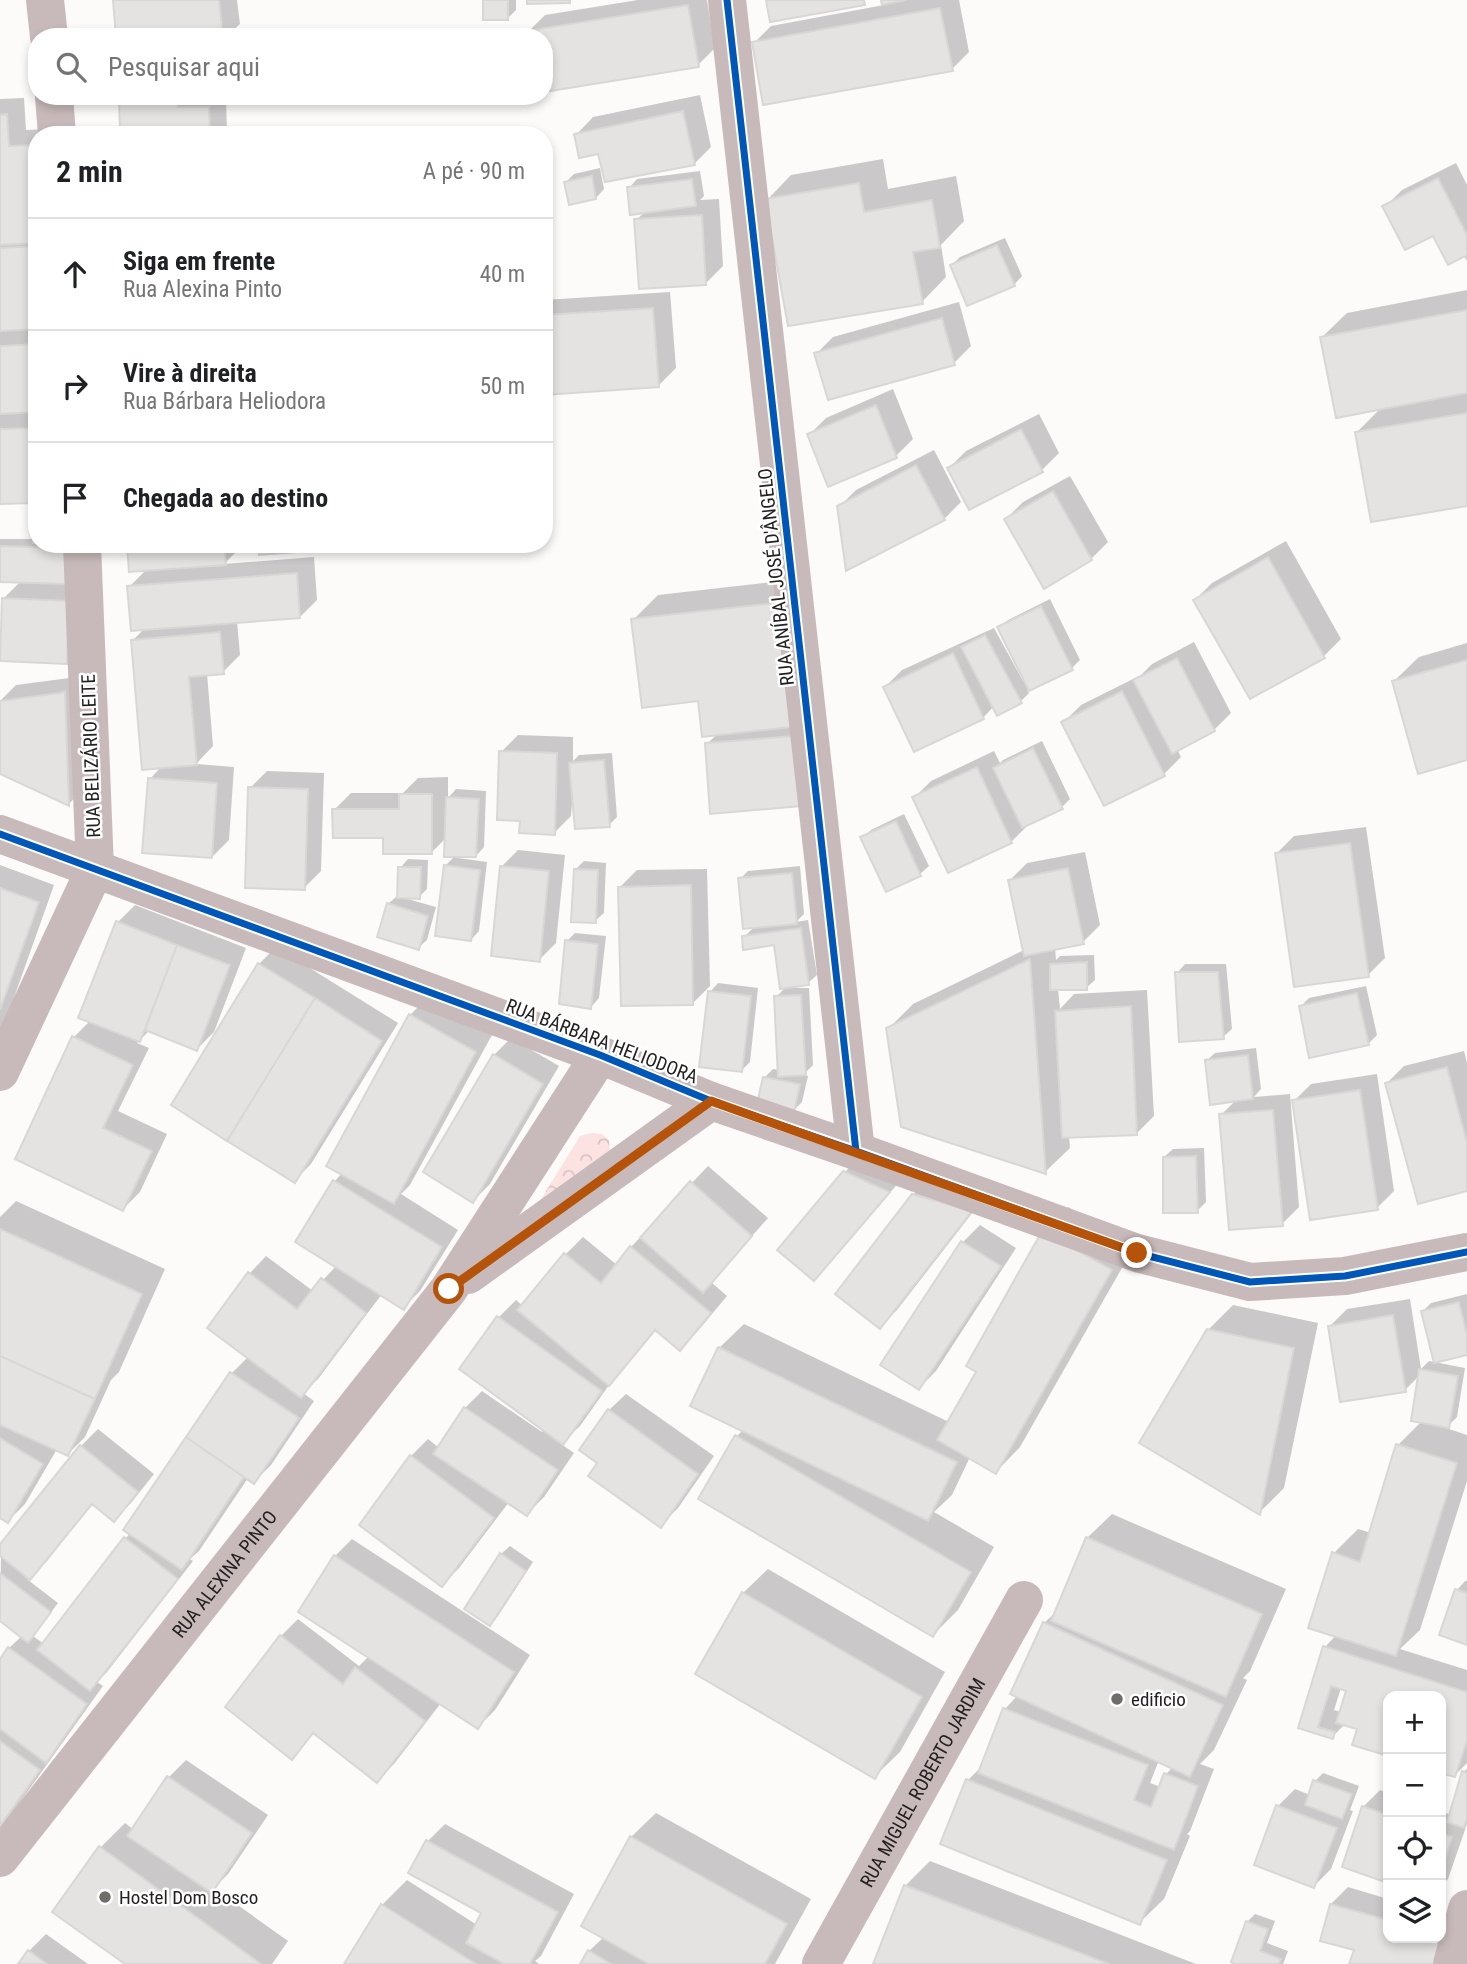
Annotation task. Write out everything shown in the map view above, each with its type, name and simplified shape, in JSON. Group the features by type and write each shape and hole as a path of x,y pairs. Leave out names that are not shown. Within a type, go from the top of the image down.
{"street":[{"path":"45,0 47,28"},
{"name":"RUA ANÍBAL JOSÉ D'ÂNGELO","path":"727,0 856,1152"},
{"path":"55,105 56,126"},
{"name":"RUA BELIZÁRIO LEITE","path":"0,1072 95,869 82,553"},
{"name":"RUA BÁRBARA HELIODORA","path":"0,834 600,1055 711,1101 1137,1253 1250,1282 1345,1276 1467,1252"},
{"name":"RUA ALEXINA PINTO","path":"0,1858 449,1289 600,1055"},
{"name":"RUA ALEXINA PINTO","path":"449,1289 711,1101"},
{"name":"RUA MIGUEL ROBERTO JARDIM","path":"821,1964 1024,1600"},
{"path":"1452,1964 1467,1909"}],"green space":[{"path":"602,1134 609,1140 610,1149 601,1164 532,1214 580,1136"}],"building":[{"path":"113,0 219,0 222,28 115,28"},
{"path":"483,0 508,0 508,20 483,20"},
{"path":"527,0 570,0 570,3 527,4"},
{"path":"766,0 864,0 865,5 770,22"},
{"path":"881,0 906,0 882,5"},
{"path":"688,5 699,67 553,91 553,28 546,28"},
{"path":"940,8 953,71 763,105 752,42"},
{"path":"119,105 209,107 210,126 120,126"},
{"path":"683,111 695,165 605,182 598,154 579,158 574,134"},
{"path":"7,114 9,146 28,145 28,243 0,245 0,115"},
{"path":"592,176 596,199 569,205 564,182"},
{"path":"1438,178 1467,235 1467,260 1465,256 1448,265 1433,236 1405,250 1382,206"},
{"path":"692,179 696,206 630,215 627,187"},
{"path":"859,183 864,212 932,200 940,248 913,252 923,304 788,326 765,199"},
{"path":"702,215 706,285 639,289 634,219"},
{"path":"997,245 1015,286 967,306 950,265"},
{"path":"28,246 28,329 0,331 0,248"},
{"path":"653,308 659,387 553,394 553,314"},
{"path":"1467,310 1467,393 1336,418 1320,337"},
{"path":"942,318 955,365 828,400 814,353"},
{"path":"28,344 28,412 0,414 0,346"},
{"path":"876,405 897,458 828,487 807,434"},
{"path":"1467,413 1467,506 1371,522 1355,432"},
{"path":"28,428 28,503 0,504 0,429"},
{"path":"1021,429 1043,472 969,510 947,468"},
{"path":"916,465 945,520 846,571 837,506"},
{"path":"1053,491 1092,560 1044,589 1004,519"},
{"path":"0,546 28,547 28,553 66,553 66,584 0,582"},
{"path":"128,553 225,553 226,565 129,572"},
{"path":"1268,557 1325,658 1250,699 1193,600"},
{"path":"297,573 300,618 131,631 127,586"},
{"path":"2,598 69,601 67,664 0,661"},
{"path":"784,602 799,726 702,737 698,701 642,708 631,619"},
{"path":"1041,606 1073,670 1029,691 997,627"},
{"path":"220,632 224,674 189,677 197,765 142,770 131,640"},
{"path":"985,635 1022,703 997,716 961,647"},
{"path":"953,653 984,719 914,752 883,687"},
{"path":"1177,658 1215,731 1172,754 1133,680"},
{"path":"1467,660 1467,760 1418,774 1392,681"},
{"path":"65,691 69,806 0,774 0,701"},
{"path":"1122,691 1165,776 1104,806 1061,722"},
{"path":"795,736 801,806 710,814 705,743"},
{"path":"1033,748 1063,809 1022,828 993,768"},
{"path":"499,751 557,753 555,835 519,833 520,821 497,820"},
{"path":"604,760 610,827 575,829 569,763"},
{"path":"977,767 1012,843 948,873 912,797"},
{"path":"148,778 217,783 212,858 142,853"},
{"path":"248,787 308,789 305,890 245,888"},
{"path":"399,794 432,794 432,854 383,854 383,838 333,838 332,809 399,809"},
{"path":"446,797 479,799 476,857 444,857"},
{"path":"896,821 921,876 886,892 860,837"},
{"path":"1350,843 1369,977 1294,987 1275,853"},
{"path":"444,865 480,870 471,941 435,936"},
{"path":"500,866 549,871 540,962 491,956"},
{"path":"398,867 421,867 420,899 397,898"},
{"path":"1068,868 1084,944 1024,956 1008,880"},
{"path":"574,869 598,870 596,923 571,922"},
{"path":"792,873 797,924 743,929 738,878"},
{"path":"691,885 693,1005 621,1006 618,887"},
{"path":"0,888 39,902 0,1010"},
{"path":"387,903 428,916 419,950 377,937"},
{"path":"116,921 177,945 140,1042 78,1018"},
{"path":"801,928 809,985 780,989 774,945 743,950 742,936"},
{"path":"565,940 598,944 591,1009 559,1004"},
{"path":"177,945 230,965 197,1051 145,1030"},
{"path":"1030,959 1046,1174 901,1127 886,1028"},
{"path":"1087,962 1087,990 1050,990 1050,964"},
{"path":"258,963 315,998 227,1141 171,1105"},
{"path":"1175,972 1218,972 1224,1039 1179,1042"},
{"path":"708,991 751,996 742,1072 699,1067"},
{"path":"1357,993 1369,1045 1309,1058 1299,1006"},
{"path":"801,995 806,1075 778,1077 774,996"},
{"path":"315,998 382,1041 295,1183 227,1141"},
{"path":"1131,1006 1137,1135 1062,1138 1055,1011"},
{"path":"409,1014 476,1052 394,1204 326,1166"},
{"path":"72,1036 133,1065 103,1128 152,1151 123,1211 15,1159"},
{"path":"493,1054 543,1084 473,1203 423,1172"},
{"path":"1248,1055 1253,1099 1210,1105 1205,1060"},
{"path":"1447,1067 1467,1143 1467,1191 1418,1204 1385,1083"},
{"path":"763,1077 800,1084 794,1112 757,1104"},
{"path":"1360,1090 1378,1210 1310,1220 1292,1100"},
{"path":"1273,1110 1283,1226 1229,1230 1219,1114"},
{"path":"1196,1156 1198,1213 1163,1213 1163,1157"},
{"path":"843,1171 890,1192 814,1281 777,1250"},
{"path":"333,1180 442,1247 404,1310 295,1242"},
{"path":"690,1181 752,1236 703,1293 640,1238"},
{"path":"912,1194 972,1211 880,1329 835,1294"},
{"path":"0,1229 142,1294 95,1399 0,1356"},
{"path":"1042,1231 1112,1270 996,1474 937,1440 976,1372 966,1366"},
{"path":"961,1241 1001,1266 919,1390 880,1365"},
{"path":"630,1246 711,1313 680,1351 655,1330 609,1386 517,1310 564,1253 601,1283"},
{"path":"248,1272 297,1309 321,1278 366,1313 301,1398 207,1328"},
{"path":"1459,1302 1467,1335 1467,1355 1434,1363 1421,1311"},
{"path":"1393,1315 1406,1392 1340,1402 1328,1326"},
{"path":"497,1316 602,1391 563,1445 459,1369"},
{"path":"1207,1329 1294,1348 1260,1515 1139,1443"},
{"path":"718,1347 957,1462 928,1521 690,1406"},
{"path":"0,1356 95,1399 68,1456 0,1425"},
{"path":"1419,1369 1458,1376 1449,1428 1411,1421"},
{"path":"230,1372 299,1418 254,1484 186,1437"},
{"path":"464,1407 558,1470 527,1516 433,1454"},
{"path":"608,1409 698,1474 661,1528 588,1476 597,1463 579,1450"},
{"path":"735,1435 971,1572 933,1637 698,1499"},
{"path":"186,1437 244,1477 182,1570 123,1530"},
{"path":"0,1438 43,1464 8,1523 0,1518"},
{"path":"1396,1444 1457,1463 1396,1656 1308,1628 1332,1552 1360,1562"},
{"path":"80,1445 138,1492 114,1522 92,1504 30,1580 0,1556 0,1544"},
{"path":"410,1455 494,1518 442,1587 359,1525"},
{"path":"124,1537 178,1579 90,1691 37,1650"},
{"path":"1086,1537 1262,1614 1226,1697 1051,1621"},
{"path":"500,1553 526,1571 490,1626 464,1609"},
{"path":"334,1555 514,1672 478,1729 298,1612"},
{"path":"0,1573 51,1612 28,1643 0,1621"},
{"path":"1455,1589 1467,1593 1467,1645 1439,1635"},
{"path":"742,1592 922,1697 875,1779 695,1674"},
{"name":"edificio","path":"1043,1622 1223,1705 1190,1777 1010,1694"},
{"path":"280,1635 343,1684 355,1667 425,1721 377,1783 313,1733 292,1760 225,1707"},
{"path":"1323,1646 1467,1692 1467,1741 1455,1777 1446,1774 1446,1691 1383,1691 1383,1754 1352,1745 1357,1729 1336,1723 1346,1691 1331,1686 1318,1727 1335,1732 1333,1739 1298,1728"},
{"path":"8,1647 87,1704 46,1763 0,1729 0,1659"},
{"path":"1003,1708 1148,1765 1134,1800 1151,1807 1164,1773 1198,1786 1174,1850 978,1773"},
{"path":"0,1741 40,1770 0,1826"},
{"path":"1462,1771 1467,1773 1467,1818 1464,1828 1447,1822"},
{"path":"167,1776 252,1833 212,1893 127,1836"},
{"path":"966,1779 1167,1860 1140,1925 940,1844"},
{"path":"1313,1780 1352,1794 1342,1819 1305,1805"},
{"path":"1276,1805 1337,1828 1314,1888 1254,1865"},
{"path":"1362,1806 1383,1813 1383,1881 1342,1867"},
{"path":"1446,1835 1452,1837 1446,1856"},
{"path":"630,1836 787,1924 765,1964 649,1964 581,1926"},
{"path":"426,1840 558,1912 530,1964 504,1964 466,1943 481,1913 408,1873"},
{"path":"99,1846 261,1964 125,1964 52,1912"},
{"path":"904,1885 1109,1964 873,1964"},
{"path":"381,1904 476,1964 344,1964"},
{"path":"1330,1904 1383,1919 1383,1943 1440,1943 1434,1964 1349,1964 1354,1950 1320,1941"},
{"path":"1246,1921 1268,1929 1260,1951 1281,1959 1279,1964 1231,1962"},
{"path":"28,1950 47,1964 18,1964"},
{"path":"588,1950 611,1964 580,1964"}],"cycle path":[{"path":"727,0 856,1151"},
{"path":"0,834 600,1055 711,1101 1137,1253 1250,1282 1345,1276 1467,1252"}],"place":[{"name":"edificio","path":"1117,1699"},
{"name":"Hostel Dom Bosco","path":"105,1897"}],"route":[{"path":"449,1289 711,1101 1137,1253"}]}
